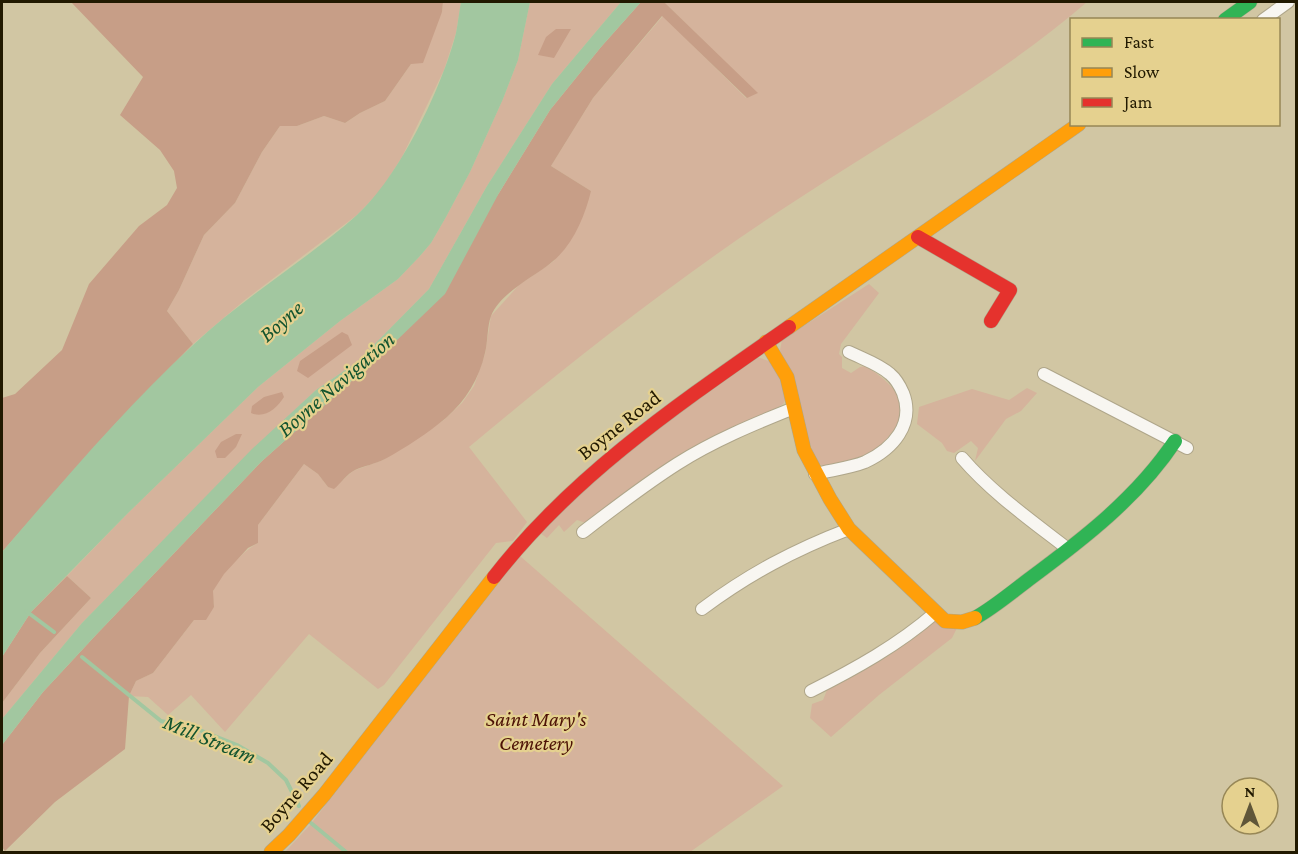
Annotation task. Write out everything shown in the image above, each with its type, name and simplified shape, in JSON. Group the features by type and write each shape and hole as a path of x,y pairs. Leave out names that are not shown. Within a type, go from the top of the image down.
{"street":[{"path":"1228,18 1250,2"},
{"path":"1266,18 1288,2"},
{"name":"Boyne Road","path":"271,852 324,795 500,570 544,518 592,473 635,438 766,342 1076,126"},
{"path":"918,237 1010,290 991,321"},
{"path":"766,342 787,377 804,450 815,474 849,529 935,613 945,621 955,623 967,622 978,616 1044,569 1144,484 1181,445 1044,374"},
{"path":"815,474 864,462 889,446 906,423 908,411 905,399 892,375 881,367 849,352"},
{"path":"583,532 678,463 756,423 794,408"},
{"path":"963,458 995,490 1068,549"},
{"path":"702,609 764,566 797,549 849,529"},
{"path":"811,691 866,662 904,638 935,613"}],"green space":[{"path":"443,2 461,2 456,33 444,70 402,157 381,190 357,215 246,299 193,344 167,311 204,235 235,203 262,152 280,126 297,126 324,116 345,123 385,101 411,64 442,12"},
{"path":"530,2 621,2 552,84 487,186 429,289 357,362 316,390 252,450 82,623 2,719 2,703 40,653 91,598 67,576 128,513 258,387 340,321 398,279 431,243 470,172 503,99 518,60"},
{"path":"664,2 1087,2 1053,30 981,82 795,201 669,288 588,350 469,447 527,522 513,541 496,543 384,685 378,689 309,634 225,732 191,695 168,715 148,697 129,696 136,681 153,673 194,620 214,607 215,586 239,558 258,543 258,525 304,464 318,474 328,487 334,488 353,471 383,460 444,420 462,403 474,386 485,354 491,316 519,285 554,261 591,191 551,166 593,98 663,16 746,98 757,93"},
{"path":"869,284 879,293 841,344 839,354 842,357 842,368 851,373 866,366 885,380 898,396 901,414 889,436 871,453 854,460 823,466 816,462 780,350 782,340"},
{"path":"757,357 772,362 784,382 786,399 783,404 586,523 577,520 564,532 559,525 547,538 540,533 549,521 641,440"},
{"path":"1027,388 1037,393 1021,411 1006,419 975,461 978,448 971,441 954,453 947,451 942,443 917,424 919,407 972,389 1009,400"},
{"name":"Saint Mary's Cemetery","path":"520,556 783,786 690,852 285,852 310,825"},
{"path":"936,618 958,626 952,638 879,695 831,737 810,718 812,704 823,700 827,690"}],"shaded area":[{"path":"71,2 443,2 442,12 423,63 411,64 385,101 345,123 324,116 297,126 280,126 262,152 235,203 204,235 167,311 193,344 117,422 2,552 2,398 15,394 62,350 89,284 139,226 167,205 177,188 174,171 160,150 120,115 143,77"},
{"path":"641,2 664,2 758,93 747,98 662,16 593,98 551,166 591,191 585,210 572,239 559,255 545,268 518,286 495,308 490,320 486,348 479,372 460,404 446,418 416,440 385,459 352,472 334,489 328,487 318,474 304,464 258,525 258,543 248,548 224,574 213,591 214,607 206,620 194,620 153,673 136,681 129,696 125,749 55,802 5,851 2,847 2,745 43,692 261,462 394,343 499,193 550,110"},
{"path":"556,29 571,29 554,58 538,55 546,37"},
{"path":"342,332 348,335 352,345 308,378 297,371 300,361"},
{"path":"282,392 284,397 270,411 261,415 251,413 252,406 264,397"},
{"path":"236,434 242,434 236,447 225,458 217,458 215,451 221,442"},
{"path":"67,576 91,598 40,653 2,703 2,657 31,612"}],"water":[{"name":"Boyne","path":"461,2 530,2 518,60 503,99 470,172 431,243 398,279 340,321 258,387 128,513 31,612 2,657 2,552 71,472 167,369 233,311 337,232 373,199 403,155 430,105 456,33"},
{"name":"Boyne Navigation","path":"621,2 641,2 550,110 499,193 445,294 261,462 43,692 2,745 2,719 82,623 252,449 316,390 357,362 429,289 487,186 552,84"}],"waterway":[{"name":"Mill Stream","path":"26,611 54,632"},
{"name":"Mill Stream","path":"82,657 161,721 197,729 237,745 268,763 286,780 299,806"},
{"name":"Mill Stream","path":"311,823 346,852"}],"traffic: fast":[{"path":"1228,18 1250,2"},
{"path":"975,618 1048,565 1108,517 1144,481 1175,441"}],"traffic: slow":[{"path":"789,327 1076,126"},
{"path":"766,342 787,377 804,450 849,529 945,621 962,622 975,618"},
{"path":"271,852 324,795 494,577"}],"traffic: jam":[{"path":"918,237 1010,290 991,321"},
{"path":"494,577 525,540 595,472 670,411 789,327"}]}
